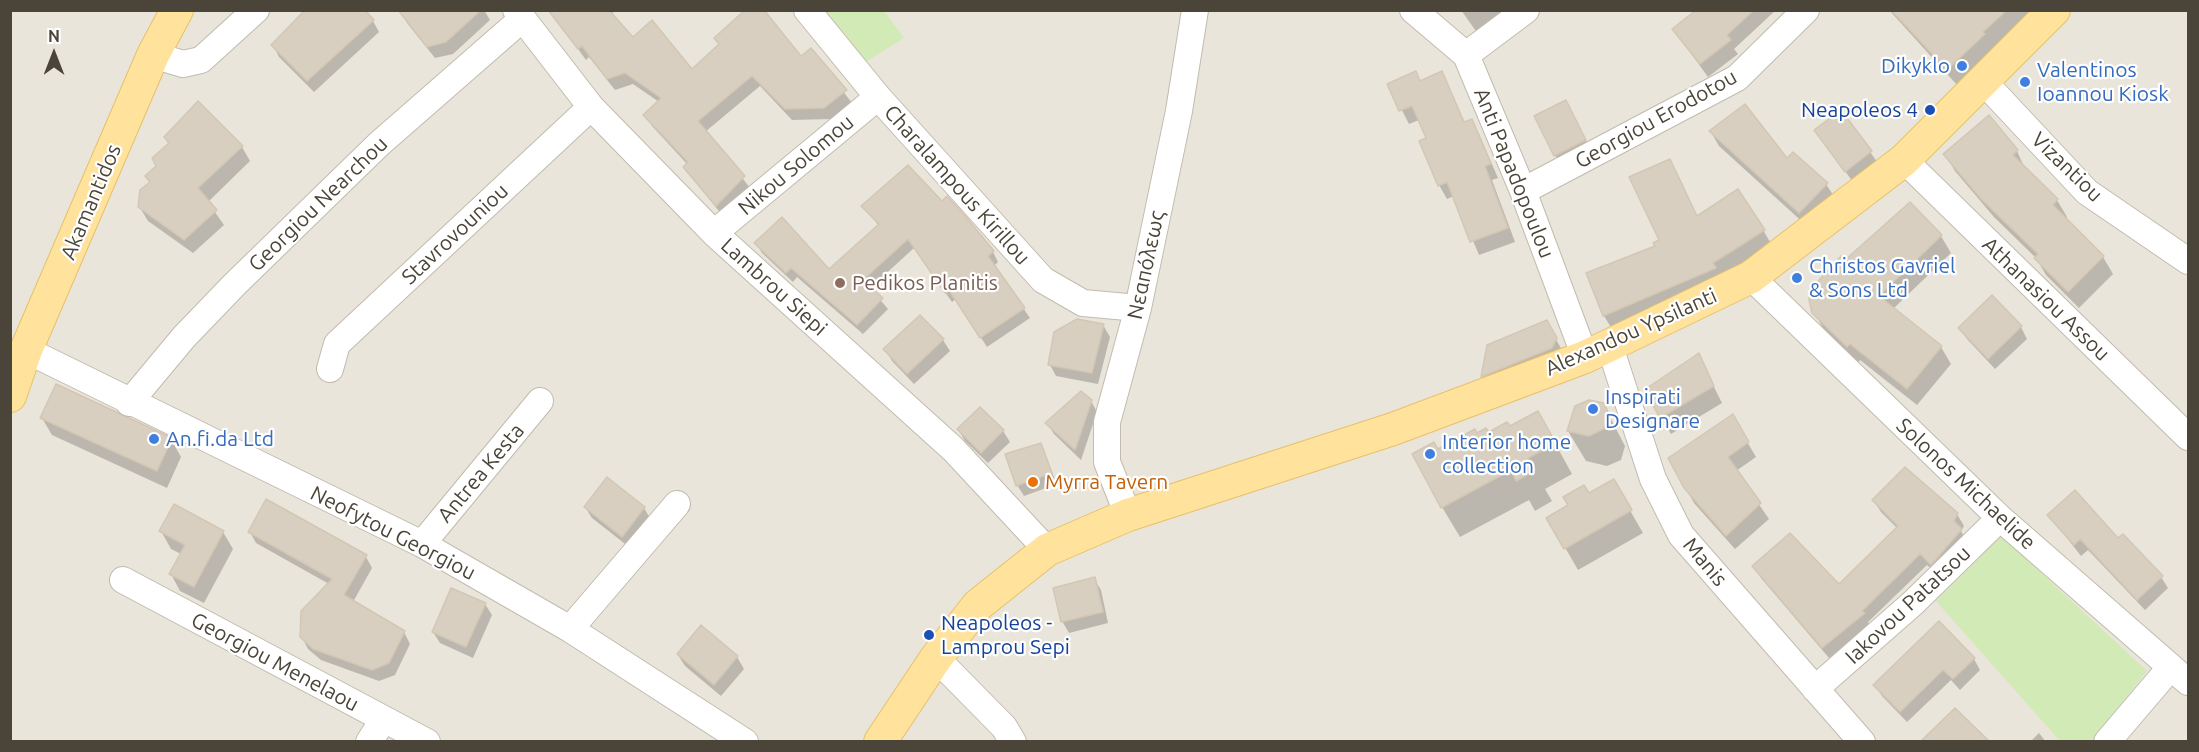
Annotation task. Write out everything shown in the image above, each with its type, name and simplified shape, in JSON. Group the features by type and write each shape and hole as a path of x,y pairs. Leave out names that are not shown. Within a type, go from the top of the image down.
{"main road":[{"name":"Akamantidos","path":"10,396 26,351 153,56 177,10"},
{"name":"Alexandou Ypsilanti","path":"880,741 936,658 978,604 1047,550 1128,515 1393,429 1597,352 1751,277 1904,160 2054,10"}],"street":[{"path":"153,56 183,64 201,60 256,10"},
{"name":"Charalampous Kirillou","path":"807,10 878,98 1043,280 1083,303 1138,308"},
{"name":"Νεαπόλεως","path":"1128,515 1107,462 1107,422 1138,308 1179,111 1195,10"},
{"name":"Anti Papadopoulou","path":"1413,10 1466,56 1523,191 1597,352"},
{"path":"1466,56 1526,10"},
{"name":"Georgiou Erodotou","path":"1523,191 1737,78 1806,10"},
{"name":"Lambrou Siepi","path":"519,15 591,107 714,233 953,449 1047,550"},
{"name":"Georgiou Nearchou","path":"129,403 184,337 235,284 379,144 519,15"},
{"name":"Vizantiou","path":"1984,82 2087,192 2188,261"},
{"name":"Nikou Solomou","path":"714,233 878,98"},
{"name":"Stavrovouniou","path":"330,369 337,344 591,107"},
{"name":"Athanasiou Assou","path":"1904,160 2188,437"},
{"name":"Solonos Michaelide","path":"1751,277 2000,518 2179,675"},
{"name":"Neofytou Georgiou","path":"26,351 422,544 570,628 745,741"},
{"name":"Manis","path":"1597,352 1653,479 1681,535 1862,741"},
{"name":"Antrea Kesta","path":"422,544 540,401"},
{"path":"570,628 677,504"},
{"name":"Iakovou Patatsou","path":"1815,689 1913,603 2000,518"},
{"name":"Georgiou Menelaou","path":"123,580 382,720 428,741"},
{"path":"936,658 1004,727 1013,741"},
{"path":"2107,741 2179,675"},
{"path":"369,741 382,720"}],"shaded area":[{"path":"11,11 2188,11 2188,741 11,741"}],"green space":[{"path":"821,11 884,11 904,38 864,63"},
{"path":"2001,536 2147,671 2091,741 2060,741 1936,601"}],"building":[{"path":"305,10 365,10 374,20 307,81 271,45"},
{"path":"398,10 481,10 446,42 427,47"},
{"path":"548,10 609,10 633,37 652,20 692,69 719,44 714,38 745,10 764,10 801,56 811,48 847,90 824,108 785,109 752,76 698,121 745,176 716,206 683,167 688,162 643,115 661,98 625,73 607,79 582,46 578,49"},
{"path":"1696,10 1754,10 1727,35 1731,40 1700,64 1672,29"},
{"path":"1891,10 2007,10 1947,70"},
{"path":"1416,71 1420,81 1442,71 1464,122 1472,119 1491,164 1485,166 1508,228 1470,242 1447,182 1438,186 1419,141 1426,138 1412,106 1399,111 1387,84"},
{"path":"1566,100 1586,140 1554,156 1534,116"},
{"path":"198,101 243,146 198,188 217,210 184,240 138,207 140,190 150,182 145,176 156,166 152,158 169,143 164,137"},
{"path":"1745,104 1787,158 1793,152 1828,183 1799,213 1709,131"},
{"path":"1841,110 1872,151 1845,172 1814,130"},
{"path":"1989,115 2018,150 2013,155 2058,199 2053,205 2104,256 2068,292 2034,258 2038,254 1982,200 1943,154"},
{"path":"1670,159 1697,216 1738,189 1765,230 1713,263 1716,268 1603,316 1586,273 1655,246 1653,243 1659,240 1629,177"},
{"path":"908,165 942,201 947,196 994,251 988,256 1025,308 980,338 949,290 945,293 908,239 863,280 883,298 857,325 791,268 786,273 754,243 782,217 829,269 879,224 861,206"},
{"path":"1910,202 1942,235 1879,296 1942,346 1907,389 1850,344 1847,347 1812,313 1809,300 1810,290 1841,256 1845,260"},
{"path":"1992,295 2022,326 1988,359 1958,328"},
{"path":"920,315 944,339 907,374 883,349"},
{"path":"1077,319 1104,324 1092,373 1048,365 1054,332"},
{"path":"1547,320 1557,338 1552,348 1481,377 1487,345"},
{"path":"1699,353 1714,386 1660,418 1644,390"},
{"path":"56,384 172,438 157,471 40,418"},
{"path":"1081,391 1092,400 1075,450 1045,423"},
{"path":"1589,400 1604,403 1609,414 1603,429 1589,436 1567,431 1575,406"},
{"path":"980,407 1004,430 981,453 957,429"},
{"path":"1538,411 1556,443 1528,458 1535,470 1516,481 1511,470 1441,508 1412,454 1434,442 1438,449 1475,429 1477,433 1486,428 1489,432 1507,422 1510,426"},
{"path":"1733,414 1749,442 1728,457 1761,503 1726,536 1684,488 1668,458"},
{"path":"1041,443 1052,473 1016,486 1005,454"},
{"path":"1905,467 1958,513 1954,521 1962,529 1931,565 1920,554 1862,611 1865,613 1822,648 1752,566 1790,533 1839,584 1898,526 1872,500"},
{"path":"607,477 645,507 622,537 584,507"},
{"path":"1614,479 1632,510 1564,549 1546,518 1568,505 1563,497 1584,485 1589,493"},
{"path":"2075,490 2118,538 2123,534 2163,576 2137,600 2080,539 2074,545 2047,515"},
{"path":"266,499 367,555 344,595 405,631 389,663 372,670 313,649 300,637 301,611 332,579 248,532"},
{"path":"174,504 224,531 194,587 169,574 185,545 159,531"},
{"path":"1095,577 1103,612 1061,622 1053,588"},
{"path":"451,588 486,603 466,647 432,632"},
{"path":"1939,621 1975,658 1953,679 1943,670 1900,712 1873,685"},
{"path":"701,625 738,656 714,685 677,654"},
{"path":"1955,708 1989,741 1921,741"}],"place":[{"name":"Dikyklo","path":"1962,66"},
{"name":"Valentinos Ioannou Kiosk","path":"2025,82"},
{"name":"Neapoleos 4","path":"1930,110"},
{"name":"Christos Gavriel & Sons Ltd","path":"1797,278"},
{"name":"Pedikos Planitis","path":"840,283"},
{"name":"Inspirati Designare","path":"1593,409"},
{"name":"An.fi.da Ltd","path":"154,439"},
{"name":"Interior home collection","path":"1430,454"},
{"name":"Myrra Tavern","path":"1033,482"},
{"name":"Neapoleos - Lamprou Sepi","path":"929,635"}]}
